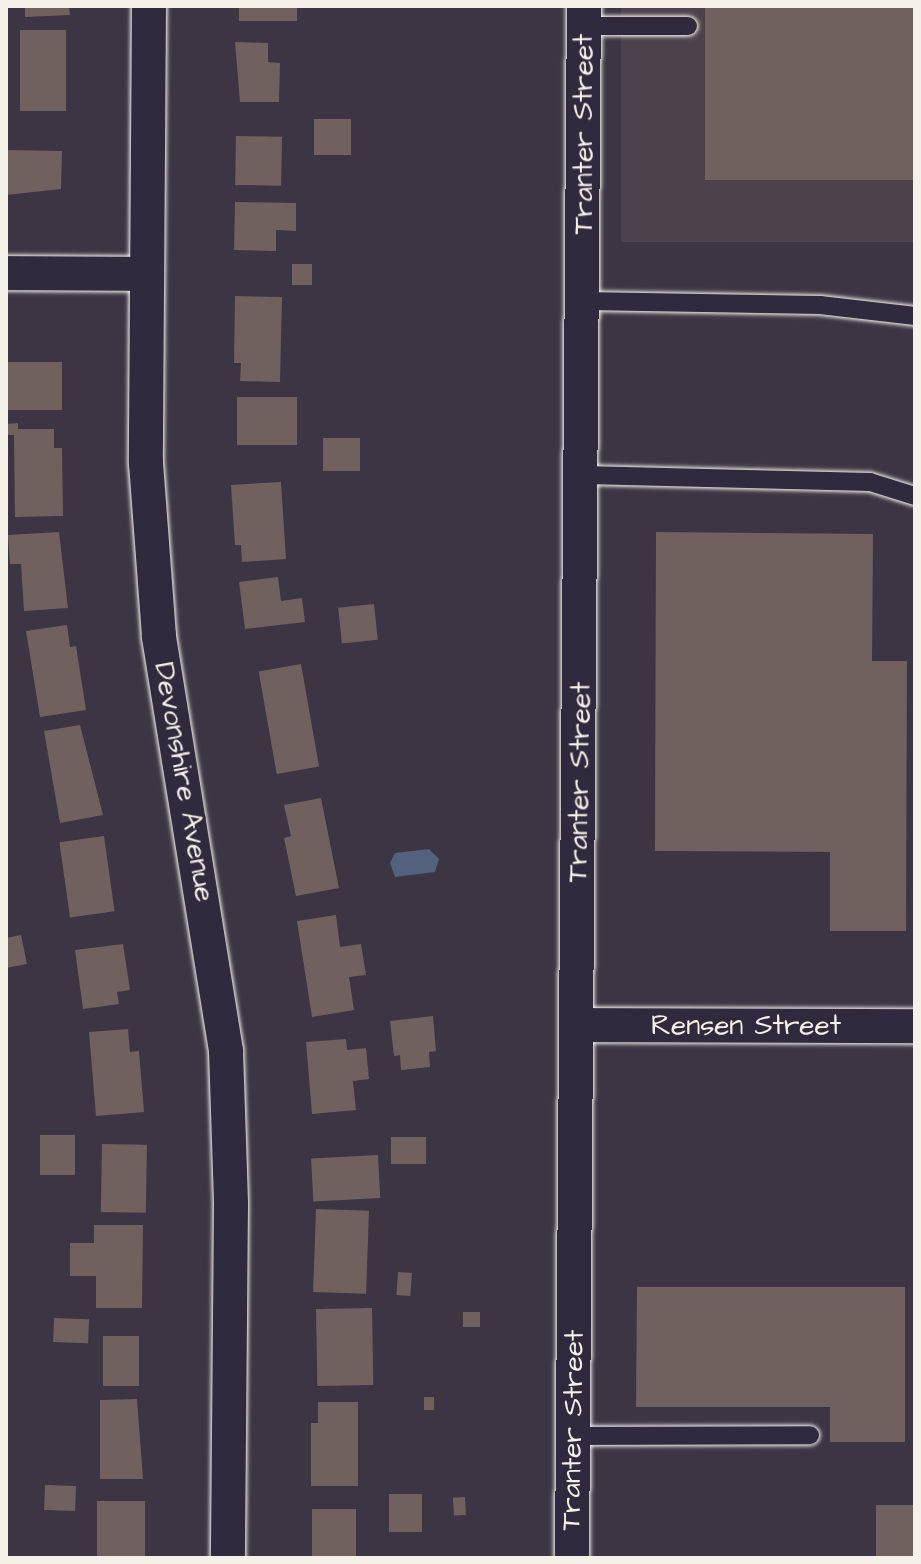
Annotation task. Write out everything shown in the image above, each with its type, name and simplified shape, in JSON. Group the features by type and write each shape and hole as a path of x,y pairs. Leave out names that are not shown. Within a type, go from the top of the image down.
{"street":[{"name":"Devonshire Avenue","path":"149,6 146,463 159,637 226,1051 231,1204 228,1558"},
{"name":"Tranter Street","path":"572,1558 584,475 584,16"},
{"path":"6,273 147,274"},
{"name":"Rensen Street","path":"577,1025 915,1026"}],"lane":[{"path":"584,16 688,26"},
{"path":"584,301 820,305 915,316"},
{"path":"584,475 870,482 915,496"},
{"path":"573,1436 810,1435"}],"shaded area":[{"path":"621,6 915,6 915,242 621,242"}],"water":[{"path":"429,849 439,859 435,872 395,877 390,863 395,853"}],"building":[{"path":"25,6 69,6 70,15 25,17"},
{"path":"239,6 297,6 297,21 239,21"},
{"path":"705,6 915,6 915,180 705,180"},
{"path":"20,30 66,30 66,111 20,111"},
{"path":"235,42 268,43 268,62 280,63 279,102 240,102"},
{"path":"314,119 351,119 351,155 314,155"},
{"path":"236,136 282,137 281,186 235,185"},
{"path":"6,150 62,151 61,189 6,195"},
{"path":"235,202 296,203 296,231 276,230 276,251 234,250"},
{"path":"292,264 312,264 312,285 292,285"},
{"path":"235,296 282,297 280,382 240,381 241,363 234,363"},
{"path":"6,362 62,362 62,410 6,410"},
{"path":"237,397 297,397 297,445 237,445"},
{"path":"18,423 18,429 54,429 54,448 62,448 63,516 15,517 14,435 6,435 6,424"},
{"path":"323,438 360,438 360,471 323,471"},
{"path":"281,482 286,559 242,562 241,545 235,545 231,485"},
{"path":"59,532 68,608 24,611 21,564 10,564 8,535"},
{"path":"656,532 873,534 872,661 907,661 906,931 830,931 830,852 655,851"},
{"path":"278,577 281,601 302,598 305,622 245,629 239,582"},
{"path":"374,604 378,640 342,644 338,608"},
{"path":"67,625 70,647 76,646 86,710 40,717 26,631"},
{"path":"301,664 319,766 277,774 259,671"},
{"path":"80,725 103,815 60,823 44,731"},
{"path":"321,798 339,888 296,896 284,838 291,836 284,805"},
{"path":"104,836 115,911 70,918 59,842"},
{"path":"336,915 340,947 361,944 366,975 349,977 354,1010 312,1017 297,921"},
{"path":"21,935 27,964 6,968 6,938"},
{"path":"123,944 130,990 117,992 119,1004 83,1009 75,950"},
{"path":"433,1016 436,1051 429,1052 430,1067 401,1070 400,1055 394,1056 390,1021"},
{"path":"128,1029 130,1052 139,1051 144,1112 96,1116 89,1032"},
{"path":"346,1039 347,1050 366,1048 369,1079 353,1081 356,1110 312,1114 306,1042"},
{"path":"40,1135 75,1135 75,1175 40,1175"},
{"path":"391,1137 426,1137 426,1164 391,1164"},
{"path":"102,1144 147,1145 146,1213 101,1212"},
{"path":"378,1155 380,1198 313,1201 311,1159"},
{"path":"316,1209 369,1211 366,1294 313,1292"},
{"path":"94,1225 143,1225 142,1308 96,1308 96,1276 70,1276 70,1243 94,1243"},
{"path":"398,1272 412,1273 410,1296 396,1295"},
{"path":"637,1287 905,1287 905,1442 830,1442 830,1407 636,1407"},
{"path":"372,1308 373,1385 317,1386 316,1309"},
{"path":"463,1312 480,1312 480,1327 463,1327"},
{"path":"54,1318 89,1319 88,1343 53,1342"},
{"path":"103,1336 139,1336 139,1386 103,1386"},
{"path":"424,1397 434,1397 434,1410 424,1410"},
{"path":"137,1399 143,1479 100,1479 100,1400"},
{"path":"318,1402 358,1402 358,1486 311,1486 311,1423 318,1423"},
{"path":"45,1485 76,1486 75,1511 44,1510"},
{"path":"389,1494 422,1494 422,1532 389,1532"},
{"path":"465,1497 466,1515 454,1516 453,1498"},
{"path":"97,1501 145,1501 145,1558 97,1558"},
{"path":"876,1505 915,1505 915,1558 876,1558"},
{"path":"312,1509 356,1509 356,1558 312,1558"}]}
